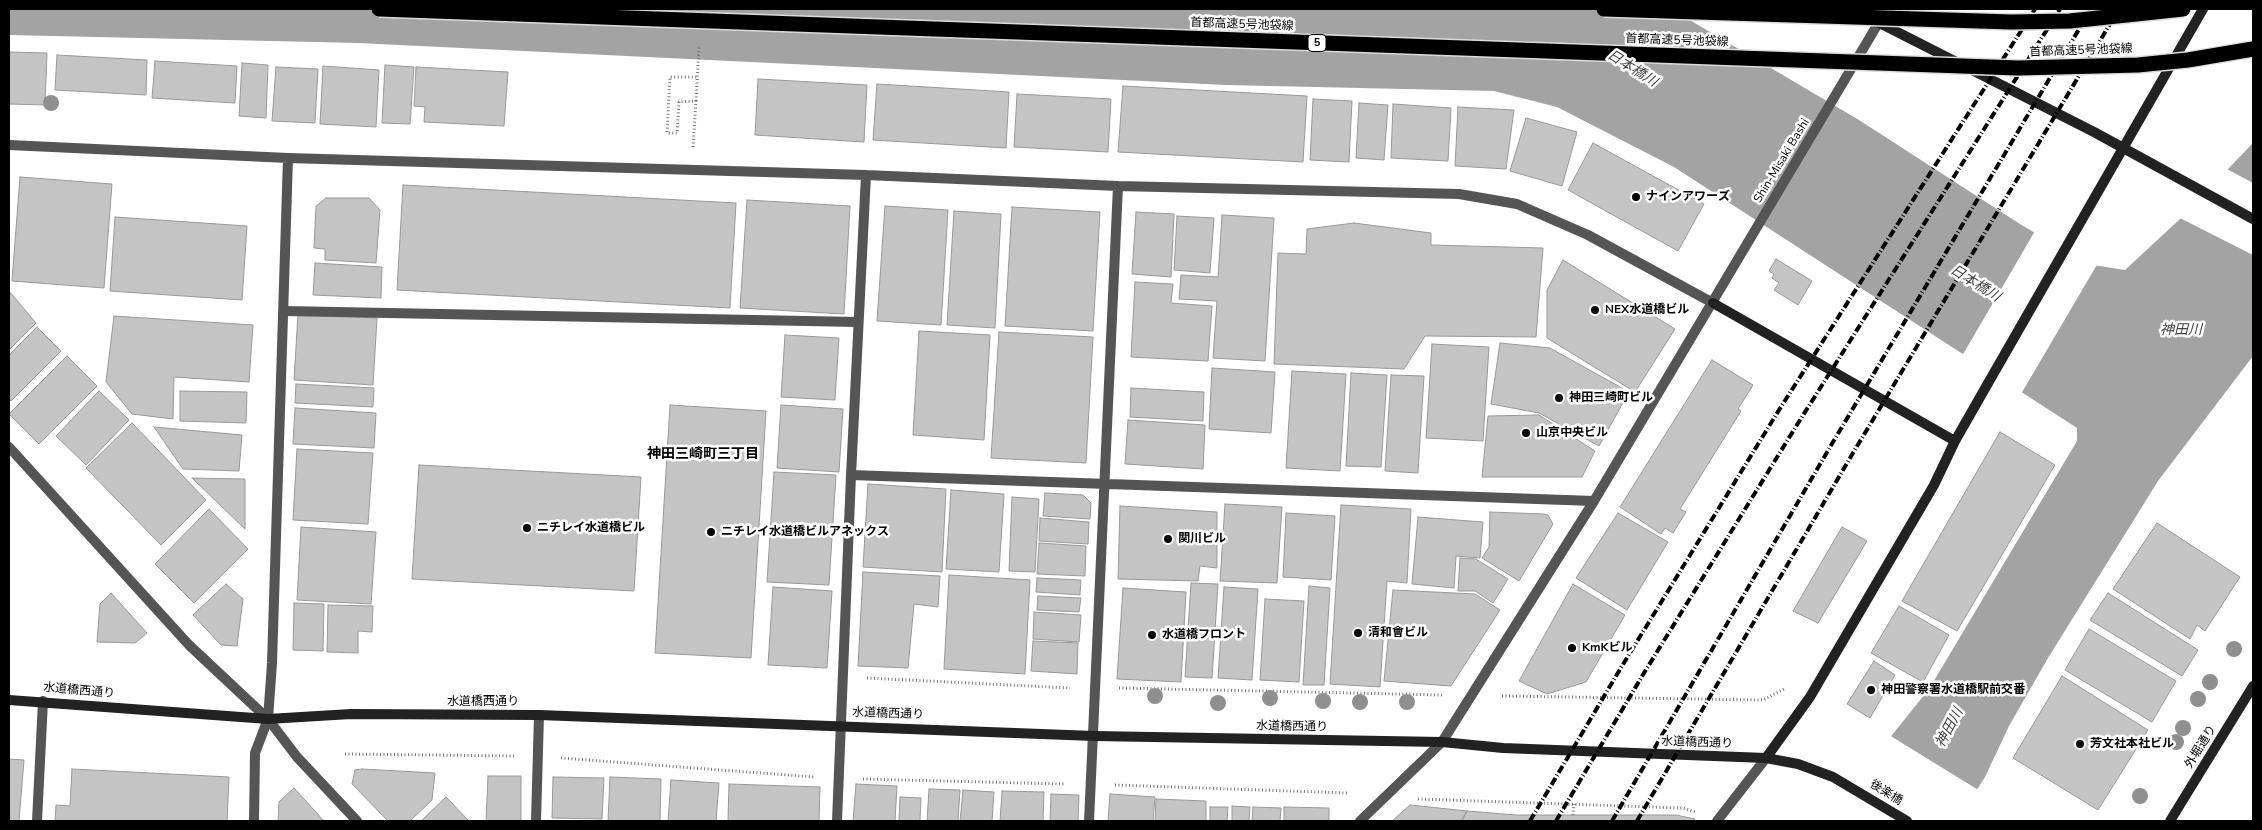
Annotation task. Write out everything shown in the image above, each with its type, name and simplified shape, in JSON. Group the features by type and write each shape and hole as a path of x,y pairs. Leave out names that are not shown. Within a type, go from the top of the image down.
{"highway":[{"name":"首都高速5号池袋線","path":"379,9 2000,68 2138,65 2188,60 2253,49"},
{"path":"1604,9 2011,22 2080,20 2184,9"}],"street":[{"path":"1852,9 2094,132 2253,219"},
{"path":"1717,821 1810,697 1934,485 1955,442 1991,378 2203,9"},
{"name":"Shin-Misaki Bashi","path":"1360,821 1442,742 1594,500 1879,22"},
{"path":"9,145 288,158 866,175 1118,186 1459,194 1517,204 1588,235 1713,303 1955,442"},
{"path":"254,821 256,753 268,719 273,653 288,158"},
{"path":"837,821 851,475 866,175"},
{"path":"1089,821 1118,186"},
{"path":"284,311 858,322"},
{"path":"9,447 189,645 268,719 297,757 356,821"},
{"path":"851,475 1594,500"},
{"name":"外堀通り","path":"2170,821 2253,686"},
{"name":"水道橋西通り","path":"9,700 268,719 351,714 539,715 1094,736 1442,742 1503,748 1766,758 1798,764 1852,787"},
{"path":"37,821 43,701"},
{"path":"536,821 539,715"},
{"name":"後楽橋","path":"1852,787 1907,821"}],"path":[{"path":"692,170 698,77 670,77 667,132 677,133 679,102 696,101"},
{"path":"843,677 1065,688 1447,695"},
{"path":"1502,696 1763,700 1786,688"},
{"path":"1416,799 1682,808 1694,810 1700,815"},
{"path":"1573,815 1574,804"}],"water":[{"path":"9,9 1671,9 1859,120 2020,224 2087,264 2125,270 2180,219 2253,143 2253,356 2158,481 2048,658 2009,726 1985,777 1957,821 1840,821 1892,735 1929,689 2077,441 2077,428 1674,167 1557,107 1494,91 1226,85 358,43 9,35"}],"pier":[{"path":"2225,168 2253,183 2253,255 2178,217"},
{"path":"2035,231 2087,261 2098,263 2021,394 1962,356"},
{"path":"1889,735 1980,791 1960,821 1837,821"}],"building":[{"path":"9,52 47,53 45,105 9,104"},
{"path":"57,55 147,60 146,95 55,90"},
{"path":"155,61 237,66 235,103 152,98"},
{"path":"242,63 268,65 266,118 239,116"},
{"path":"385,65 414,67 410,124 382,123"},
{"path":"323,66 379,70 376,127 320,124"},
{"path":"276,67 318,69 315,123 272,121"},
{"path":"416,67 508,72 504,126 424,122 425,107 414,106"},
{"path":"758,79 867,85 864,142 755,135"},
{"path":"877,84 1009,92 1006,148 873,140"},
{"path":"1123,86 1307,96 1303,162 1118,152"},
{"path":"1017,94 1111,99 1108,152 1014,147"},
{"path":"1313,99 1352,101 1349,162 1310,160"},
{"path":"1359,103 1388,105 1384,160 1356,158"},
{"path":"1393,104 1451,108 1448,161 1391,158"},
{"path":"1458,107 1514,110 1506,169 1455,166"},
{"path":"1526,118 1577,132 1562,186 1510,171"},
{"name":"ナインアワーズ","path":"1593,143 1704,204 1678,251 1568,190"},
{"path":"20,177 112,184 104,288 12,281"},
{"path":"403,185 736,203 730,308 397,290"},
{"path":"326,198 369,198 380,210 376,263 325,260 325,249 314,248 316,206"},
{"path":"747,200 850,206 844,314 740,308"},
{"path":"885,206 948,210 941,325 877,321"},
{"path":"1012,207 1100,212 1093,331 1005,326"},
{"path":"954,211 1001,214 995,328 947,325"},
{"path":"1136,212 1174,214 1171,277 1132,274"},
{"path":"1222,215 1274,218 1265,361 1213,358 1217,301 1179,299 1181,275 1218,277"},
{"path":"1177,216 1214,218 1210,273 1174,270"},
{"path":"115,217 247,226 242,300 110,291"},
{"path":"1354,223 1431,233 1431,245 1543,248 1536,337 1425,336 1404,369 1274,364 1278,253 1306,254 1307,229"},
{"path":"1776,259 1812,281 1798,305 1774,290 1779,283 1772,278 1774,274 1769,271"},
{"name":"NEX水道橋ビル","path":"1563,260 1675,329 1635,392 1547,338 1547,290"},
{"path":"315,263 382,267 381,298 313,295"},
{"path":"1135,282 1173,284 1171,303 1212,306 1208,361 1131,357"},
{"path":"9,291 36,323 9,350"},
{"path":"298,314 377,318 373,385 294,380"},
{"path":"114,316 253,325 249,382 174,377 173,419 132,414 106,382"},
{"path":"37,327 61,351 11,401 9,398 9,355"},
{"path":"919,331 990,335 984,440 913,435"},
{"path":"999,332 1093,337 1086,463 991,458"},
{"path":"785,335 839,338 835,400 781,397"},
{"name":"神田三崎町ビル","path":"1500,343 1550,348 1629,392 1599,446 1539,413 1491,404"},
{"path":"1432,344 1489,347 1483,441 1426,438"},
{"path":"67,356 97,386 39,444 9,414"},
{"path":"1712,360 1753,385 1738,409 1741,411 1680,509 1686,512 1673,533 1665,528 1661,534 1620,507"},
{"path":"1212,368 1275,372 1271,433 1209,429"},
{"path":"1292,371 1346,374 1340,471 1286,468"},
{"path":"1351,373 1387,375 1381,467 1346,466"},
{"path":"1391,375 1424,376 1418,473 1385,471"},
{"path":"296,384 374,388 373,407 295,403"},
{"path":"1131,388 1204,392 1203,421 1130,417"},
{"path":"99,391 129,420 86,465 56,436"},
{"path":"180,391 247,392 246,423 180,421"},
{"name":"ニチレイ水道橋ビルアネックス","path":"670,405 766,411 751,658 655,653"},
{"path":"781,405 843,409 839,472 777,468"},
{"path":"295,408 376,413 374,448 293,444"},
{"name":"山京中央ビル","path":"1539,415 1595,451 1582,477 1482,477 1488,416"},
{"path":"1128,420 1205,425 1203,469 1125,464"},
{"path":"132,423 206,500 161,545 86,468"},
{"path":"154,427 242,435 239,471 183,469"},
{"path":"2000,432 2055,465 1957,631 1902,601"},
{"path":"297,449 373,453 368,524 293,520"},
{"name":"ニチレイ水道橋ビル","path":"419,465 641,477 634,591 412,579"},
{"path":"774,472 836,475 829,585 767,582"},
{"path":"192,478 245,479 245,529"},
{"path":"868,484 946,489 942,572 863,567"},
{"path":"951,490 1004,494 999,572 946,569"},
{"path":"1045,493 1083,495 1091,503 1090,519 1043,516"},
{"path":"1012,497 1039,499 1035,572 1009,571"},
{"path":"1225,504 1282,507 1277,583 1220,581"},
{"name":"清和會ビル","path":"1341,505 1411,509 1407,583 1387,581 1380,687 1330,684"},
{"name":"関川ビル","path":"1120,506 1217,512 1217,568 1200,566 1198,581 1118,579"},
{"path":"209,509 248,549 194,603 155,564"},
{"path":"1490,512 1544,514 1548,515 1553,524 1519,581 1482,558 1489,547"},
{"path":"1286,513 1335,516 1331,580 1283,577"},
{"path":"1618,513 1668,542 1627,610 1576,578"},
{"path":"1418,517 1483,522 1480,558 1456,556 1454,588 1412,584"},
{"path":"1040,518 1089,522 1088,544 1039,541"},
{"path":"2157,523 2240,577 2205,631 2197,625 2190,639 2113,589"},
{"path":"301,527 376,532 371,604 297,600"},
{"path":"1842,527 1867,541 1818,623 1793,611"},
{"path":"1039,543 1086,546 1085,576 1037,574"},
{"path":"1460,558 1476,559 1508,579 1493,603 1475,591 1458,591"},
{"path":"863,572 940,576 938,607 914,604 908,668 858,666"},
{"path":"949,575 1030,580 1025,674 944,669"},
{"path":"1037,578 1081,580 1080,595 1036,592"},
{"path":"1191,583 1218,584 1212,678 1185,677"},
{"path":"226,584 243,599 237,646 221,645 193,615"},
{"name":"KmKビル","path":"1573,584 1625,615 1586,682 1547,694 1519,681"},
{"path":"1309,586 1330,588 1324,685 1303,685"},
{"path":"773,587 832,591 827,668 768,665"},
{"path":"1224,587 1258,589 1252,680 1218,678"},
{"name":"水道橋フロント","path":"1123,588 1186,592 1181,682 1117,679"},
{"path":"1393,590 1475,594 1500,610 1451,686 1384,681"},
{"path":"111,593 147,633 135,643 97,642 100,604"},
{"path":"2108,593 2198,650 2182,676 2090,620"},
{"path":"1038,596 1081,598 1079,612 1037,610"},
{"path":"1265,599 1304,601 1299,682 1260,680"},
{"path":"294,603 324,604 323,651 293,650"},
{"path":"328,605 373,606 372,632 358,631 358,653 327,652"},
{"path":"1899,606 1949,635 1923,682 1871,653"},
{"path":"1034,612 1081,615 1079,642 1033,639"},
{"path":"2089,629 2176,681 2152,722 2065,670"},
{"path":"1033,641 1078,643 1077,674 1031,671"},
{"name":"神田警察署水道橋駅前交番","path":"1874,661 1895,675 1870,718 1847,704"},
{"name":"芳文社本社ビル","path":"2062,676 2148,730 2098,810 2013,758"},
{"path":"9,759 24,760 19,821 9,821"},
{"path":"72,769 229,777 227,821 55,821 56,805 70,806"},
{"path":"355,770 435,773 432,800 410,821 388,821 352,784"},
{"path":"488,776 521,776 521,821 486,821"},
{"path":"553,777 604,778 602,819 552,818"},
{"path":"610,777 661,779 660,821 608,821"},
{"path":"671,780 719,783 716,821 668,821"},
{"path":"729,784 820,787 819,821 728,821"},
{"path":"856,784 897,786 895,821 853,821"},
{"path":"294,788 324,821 278,821 279,802"},
{"path":"929,789 960,790 958,821 927,821"},
{"path":"963,790 994,792 992,821 960,821"},
{"path":"1002,791 1044,792 1043,821 1000,821"},
{"path":"1051,794 1079,795 1078,821 1050,821"},
{"path":"1110,794 1155,797 1153,821 1108,821"},
{"path":"446,797 469,821 421,821"},
{"path":"900,797 921,798 920,821 899,821"},
{"path":"1156,799 1206,801 1206,821 1155,821"},
{"path":"1410,805 1467,811 1461,821 1392,821"},
{"path":"1232,806 1250,807 1249,821 1232,821"},
{"path":"1210,807 1228,807 1227,821 1210,821"},
{"path":"1253,807 1281,808 1280,821 1252,821"},
{"path":"1284,807 1329,808 1329,821 1284,821"},
{"path":"1467,811 1516,815 1676,815 1695,819 1693,821 1462,821"}],"railway":[{"path":"1530,821 1622,666 1779,410 2035,9"},
{"path":"1556,821 1644,673 1800,420 2060,9"},
{"path":"1612,821 1833,442 2091,9"},
{"path":"1637,821 1853,453 2119,9"}],"place":[{"name":"ナインアワーズ","path":"1636,197"},
{"name":"NEX水道橋ビル","path":"1595,310"},
{"name":"神田三崎町ビル","path":"1559,398"},
{"name":"山京中央ビル","path":"1526,433"},
{"name":"ニチレイ水道橋ビル","path":"527,528"},
{"name":"ニチレイ水道橋ビルアネックス","path":"711,532"},
{"name":"関川ビル","path":"1168,539"},
{"name":"清和會ビル","path":"1358,633"},
{"name":"水道橋フロント","path":"1152,635"},
{"name":"KmKビル","path":"1572,648"},
{"name":"神田警察署水道橋駅前交番","path":"1871,690"},
{"name":"芳文社本社ビル","path":"2080,744"}],"district":[{"name":"神田三崎町三丁目","path":"703,455"}],"water label":[{"name":"日本橋川","path":"1632,69"},
{"name":"日本橋川","path":"1975,284"},
{"name":"神田川","path":"2181,331"},
{"name":"神田川","path":"1950,728"}]}
